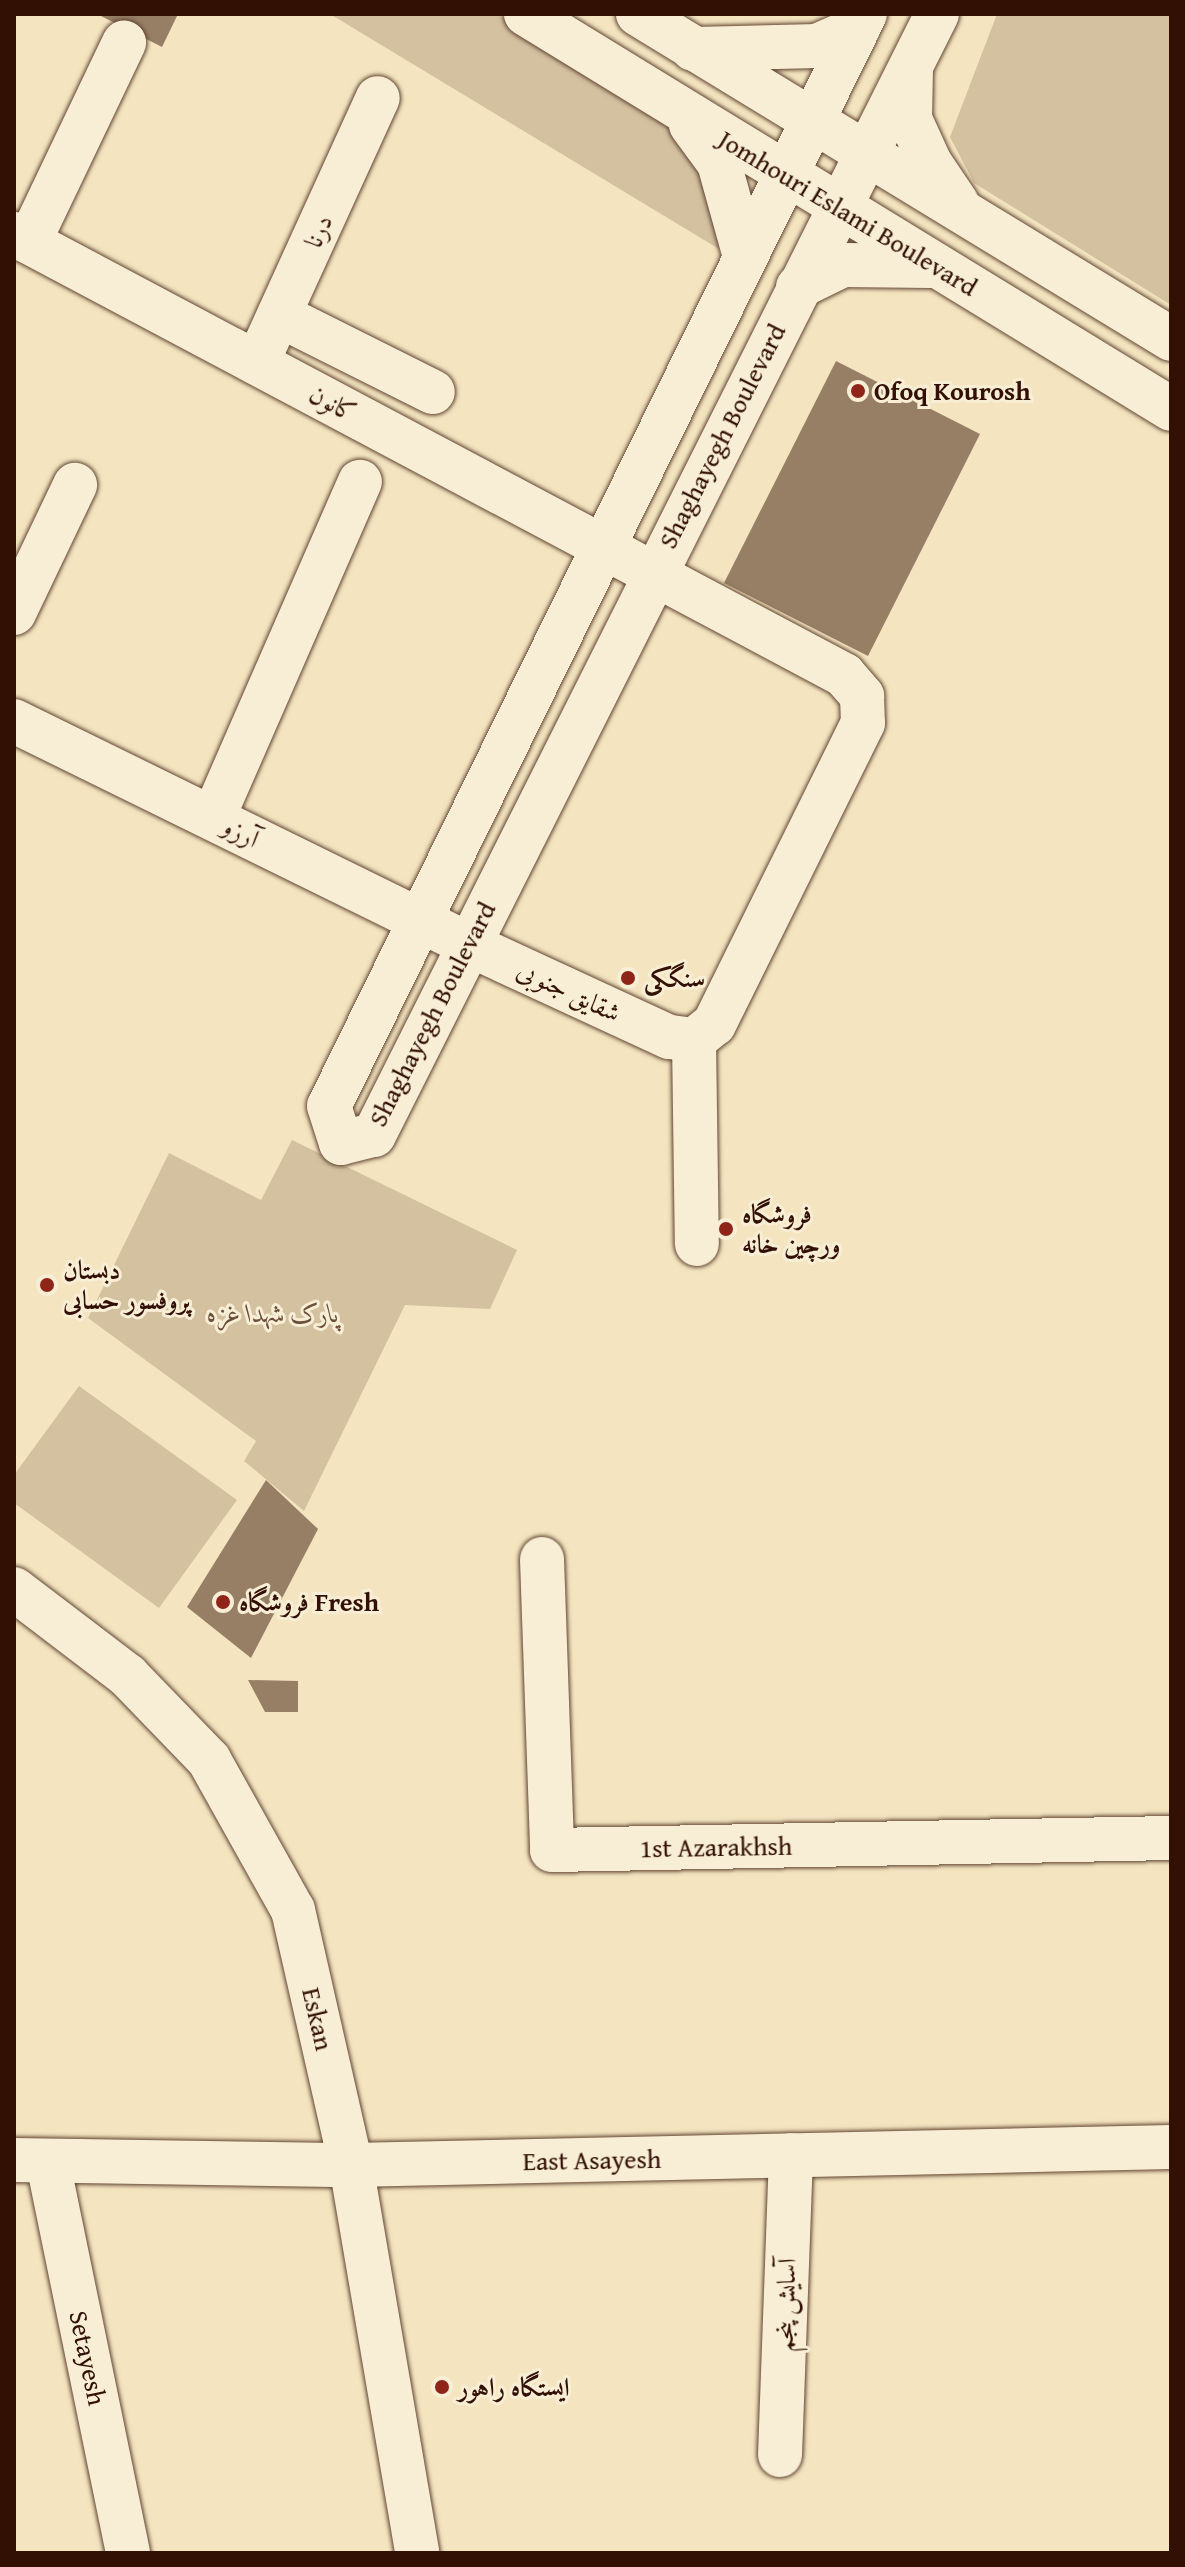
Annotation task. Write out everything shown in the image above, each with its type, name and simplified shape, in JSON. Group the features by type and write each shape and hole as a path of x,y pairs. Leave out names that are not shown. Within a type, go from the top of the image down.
{"street":[{"name":"Jomhouri Eslami Boulevard","path":"526,14 784,176 1171,409"},
{"path":"638,14 813,117 1171,339"},
{"name":"Shaghayegh Boulevard","path":"862,21 784,176 606,548 329,1106 341,1143 374,1135 652,572 937,14"},
{"path":"693,49 817,46 862,21"},
{"path":"21,238 124,43"},
{"path":"911,64 910,119 930,163 963,211"},
{"name":"درنا","path":"257,363 378,98"},
{"path":"680,111 719,163 745,257"},
{"name":"کانون","path":"21,238 652,572"},
{"path":"798,287 843,265 935,266"},
{"path":"279,315 433,392"},
{"path":"213,818 360,482"},
{"path":"14,613 75,485"},
{"path":"652,572 844,675 862,696 863,723 714,1024 682,1039 697,1244"},
{"name":"آرزو","path":"14,721 468,944"},
{"name":"شقایق جنوبی","path":"468,944 682,1039"},
{"name":"1st Azarakhsh","path":"542,1559 552,1850 1171,1838"},
{"name":"Eskan","path":"14,1589 128,1676 209,1760 293,1910 351,2165 417,2553"},
{"name":"East Asayesh","path":"31,2162 180,2159 351,2165 1171,2147"},
{"name":"آسایش پنجم","path":"780,2455 791,2155"},
{"name":"Setayesh","path":"31,2162 128,2553"}],"green space":[{"path":"330,14 497,14 676,129 719,203 719,249"},
{"path":"997,14 1171,14 1171,305 974,183 950,137"},
{"name":"پارک شهدا غزه","path":"292,1140 517,1250 490,1309 405,1305 304,1511 244,1461 256,1441 88,1318 169,1153 261,1200"},
{"path":"79,1386 237,1500 159,1608 14,1503 14,1475"}],"building":[{"path":"97,14 178,14 162,47"},
{"path":"836,361 980,434 868,656 724,583"},
{"path":"266,1480 318,1529 251,1658 187,1607"},
{"path":"248,1680 298,1681 298,1712 265,1712"}],"place":[{"name":"Ofoq Kourosh","path":"858,391"},
{"name":"سنگکی","path":"628,978"},
{"name":"فروشگاه ورچین خانه","path":"726,1229"},
{"name":"دبستان پروفسور حسابی","path":"47,1285"},
{"name":"فروشگاه Fresh","path":"223,1602"},
{"name":"ایستگاه راهور","path":"442,2387"}]}
